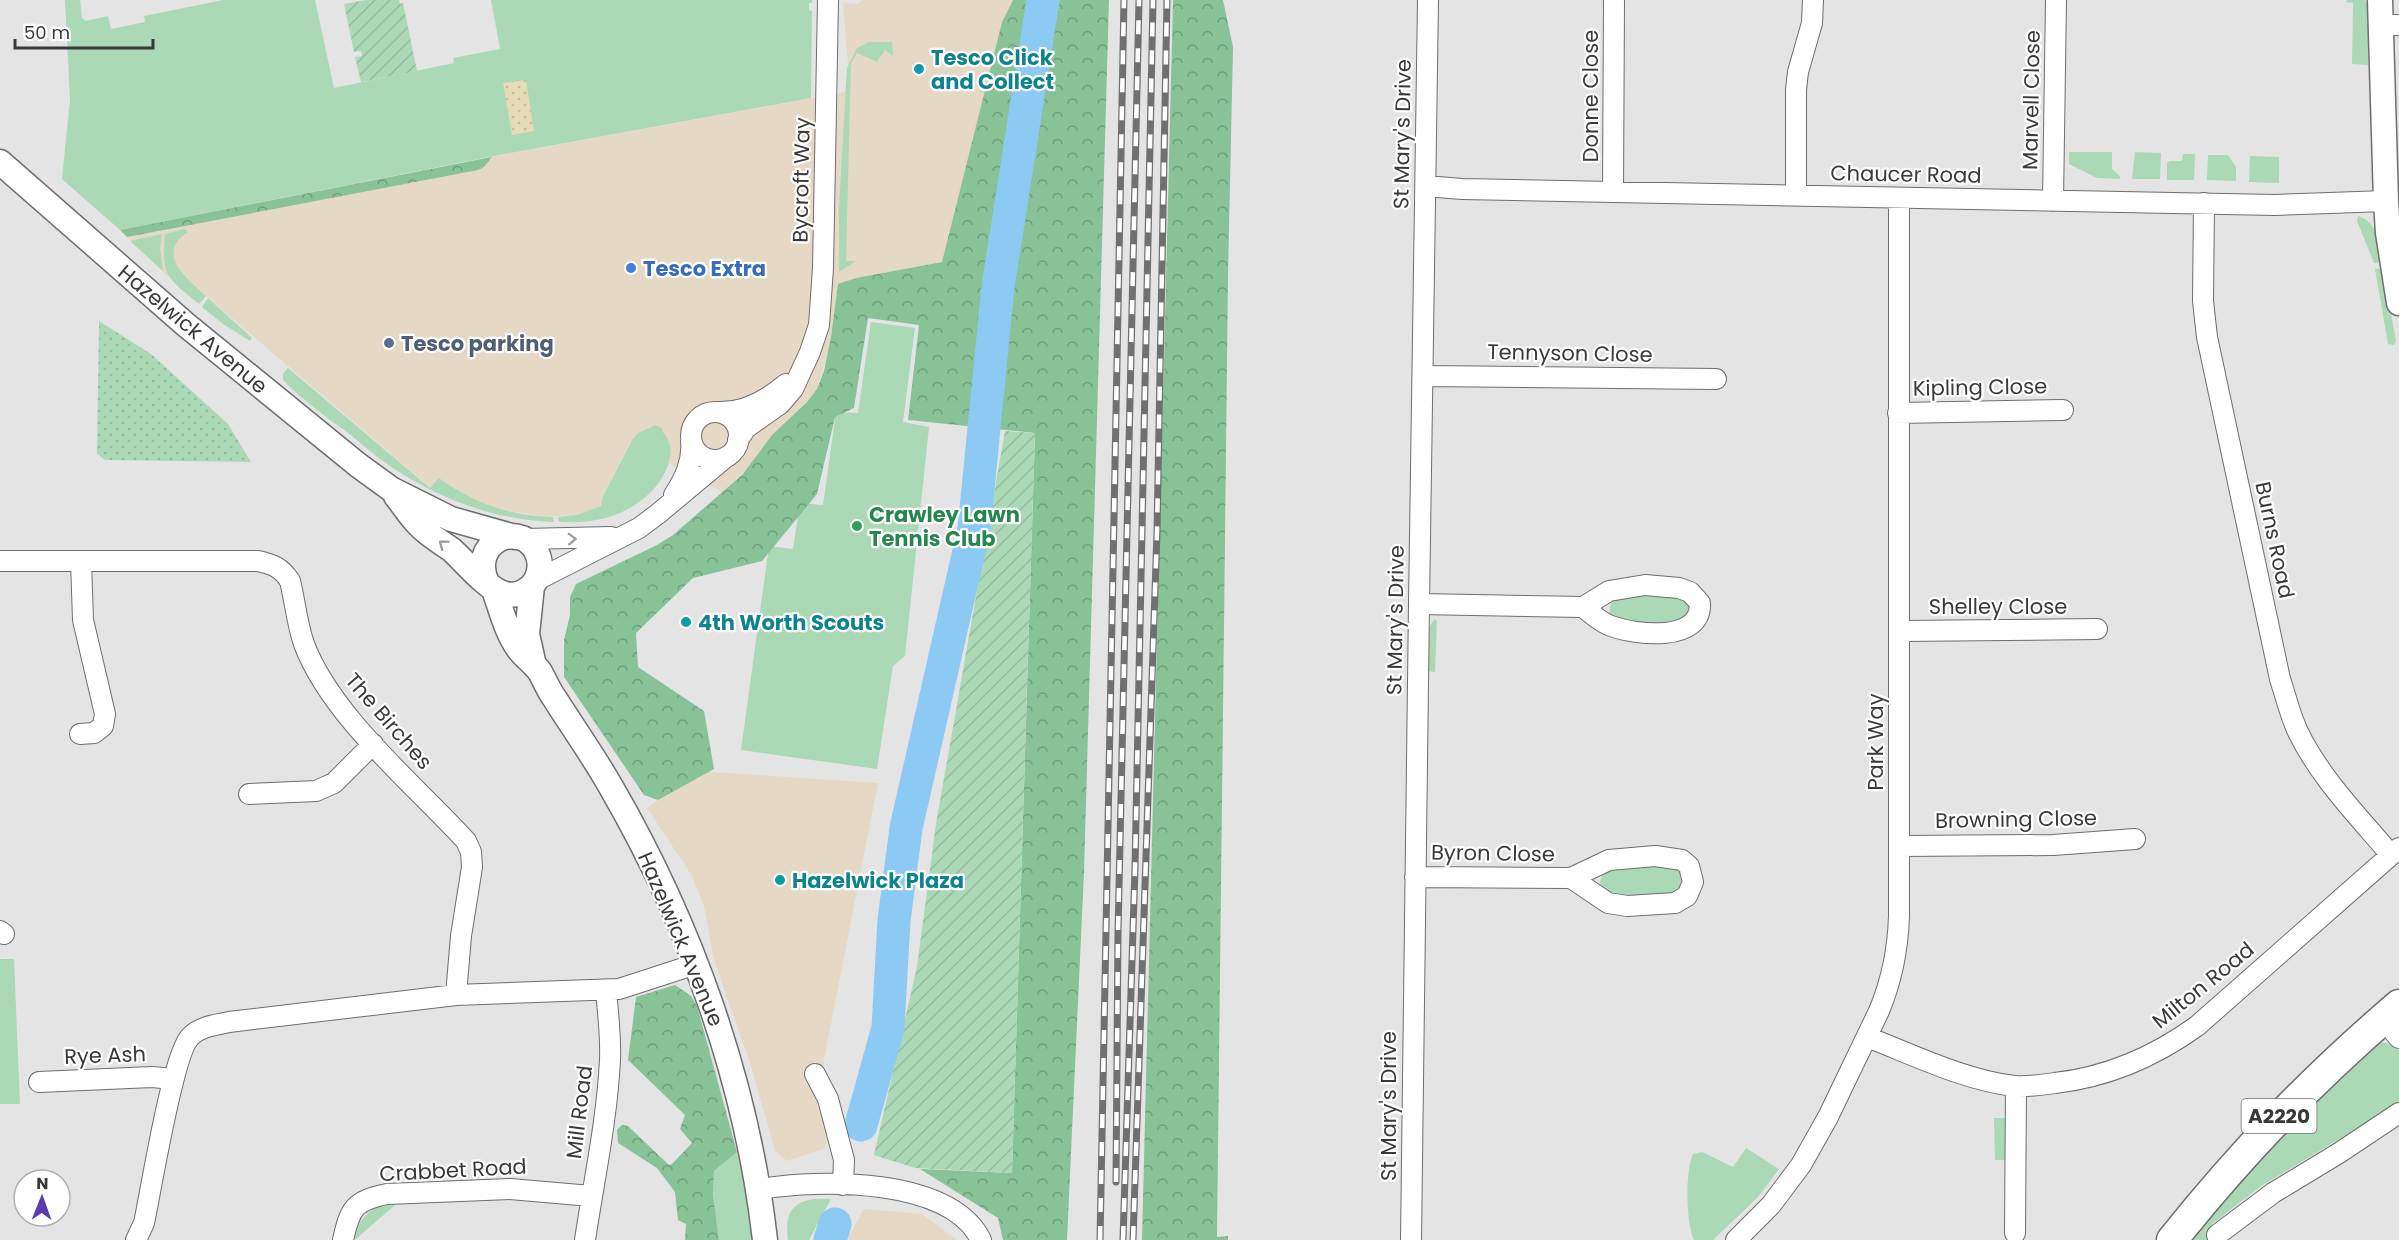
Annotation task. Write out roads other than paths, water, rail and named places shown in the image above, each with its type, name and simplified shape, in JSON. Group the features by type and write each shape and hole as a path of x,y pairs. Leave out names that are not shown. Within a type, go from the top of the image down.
{"main road":[{"name":"A2220","path":"2172,1240 2238,1160 2313,1081 2394,1021"}],"street":[{"name":"Bycroft Way","path":"533,583 639,528 660,513 732,452 746,428 787,396 797,383 819,325 822,289 828,0"},
{"name":"St Mary's Drive","path":"1411,1240 1428,0"},
{"name":"Donne Close","path":"1613,192 1614,0"},
{"path":"1796,195 1796,90 1798,72 1812,23 1813,0"},
{"name":"Marvell Close","path":"2054,201 2056,0"},
{"path":"2380,0 2390,25 2386,201 2391,256 2399,303"},
{"name":"Hazelwick Avenue","path":"0,162 185,324 358,465 391,489 451,519 519,538"},
{"name":"Chaucer Road","path":"1426,186 2054,201 2320,204 2386,201"},
{"name":"Park Way","path":"1736,1240 1771,1205 1801,1166 1867,1037 1887,992 1896,954 1899,846 1899,198"},
{"name":"Burns Road","path":"2204,203 2203,301 2207,337 2280,679 2298,731 2312,757 2331,785 2395,851"},
{"name":"Bycroft Way","path":"660,513 677,490 687,471 691,456 692,429 696,421 705,414 741,410 770,395 798,372 807,359"},
{"name":"Tennyson Close","path":"1424,376 1716,379"},
{"name":"Kipling Close","path":"1898,413 2063,410"},
{"path":"718,412 735,423 738,440"},
{"path":"691,441 695,450 704,458 714,460 726,457"},
{"name":"Hazelwick Avenue","path":"391,489 419,526 451,550 491,586 519,650 534,663 612,789 665,892 696,964 745,1116 760,1189 765,1240"},
{"name":"Bycroft Way","path":"519,538 620,537"},
{"path":"519,538 533,546 540,569 533,583 523,592 514,595 504,594 491,586 482,564 484,554 497,540 519,538"},
{"name":"The Birches","path":"0,561 258,561 274,565 284,572 290,581 303,642 325,686 340,708 466,841 471,852 472,867 461,936 456,995"},
{"path":"80,734 94,733 103,726 105,714 83,620 81,561"},
{"name":"Hazelwick Avenue","path":"533,583 527,634 534,663"},
{"path":"1419,604 1583,608 1609,625 1628,630 1652,632 1676,632 1687,629 1701,613 1700,603 1690,592 1665,586 1645,585 1609,591 1583,608"},
{"name":"Shelley Close","path":"1899,631 2097,629"},
{"path":"249,794 316,791 334,783 374,744"},
{"name":"Browning Close","path":"1899,846 2053,845 2135,839"},
{"name":"Milton Road","path":"1867,1037 1956,1071 2016,1086 2094,1077 2116,1070 2160,1051 2205,1020 2395,851"},
{"name":"Byron Close","path":"1415,877 1572,878 1609,860 1655,856 1682,860 1693,874 1691,890 1682,900 1647,906 1616,906 1572,878"},
{"path":"136,1240 144,1223 173,1079 183,1045 198,1030 212,1025 456,995 606,990 631,985 696,964"},
{"name":"Mill Road","path":"585,1240 606,1103 610,1059 606,990"},
{"path":"815,1074 828,1099 844,1160 843,1185"},
{"name":"Rye Ash","path":"39,1082 152,1077 173,1079"},
{"path":"2015,1233 2016,1086"},
{"path":"2217,1235 2273,1192 2339,1153 2399,1113"},
{"path":"760,1189 794,1184 893,1187 921,1195 963,1218 981,1240"},
{"name":"Crabbet Road","path":"343,1240 349,1215 370,1197 387,1194 510,1189 544,1190 591,1196"}],"waterway":[{"path":"861,1125 888,1028 894,920 906,828 974,529 998,287 1043,0"},
{"path":"830,1240 835,1224"}],"railway":[{"path":"1100,1240 1124,0"},
{"path":"1116,1182 1118,932 1139,0"},
{"path":"1123,1240 1135,868 1153,0"},
{"path":"1133,1240 1157,532 1167,0"}],"place":[{"name":"Tesco Click and Collect","path":"919,69"},
{"name":"Tesco Extra","path":"631,268"},
{"name":"Tesco parking","path":"389,343"},
{"name":"Crawley Lawn Tennis Club","path":"857,526"},
{"name":"4th Worth Scouts","path":"686,622"},
{"name":"Hazelwick Plaza","path":"780,880"}]}
